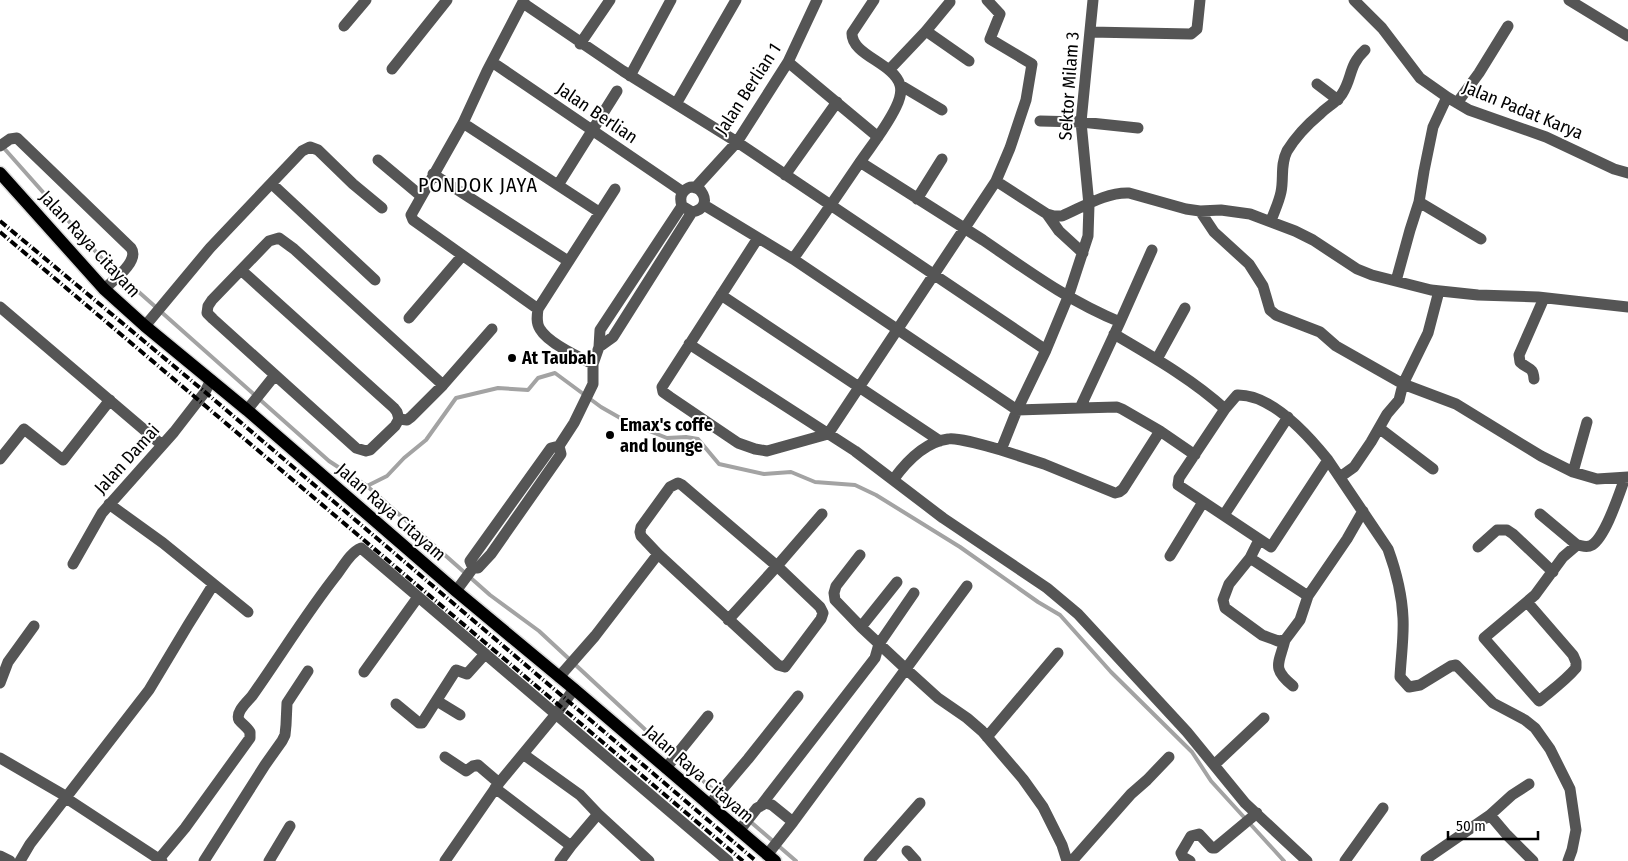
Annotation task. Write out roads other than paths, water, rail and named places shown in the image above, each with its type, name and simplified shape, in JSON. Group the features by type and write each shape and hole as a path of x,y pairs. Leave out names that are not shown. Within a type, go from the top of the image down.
{"main road":[{"name":"Jalan Raya Citayam","path":"0,172 104,289 149,321 211,380 251,405 458,587 563,673 574,689 713,800 741,828 772,854"}],"street":[{"path":"344,26 366,0"},
{"path":"392,69 447,0"},
{"path":"580,44 610,0"},
{"path":"630,76 671,0"},
{"path":"676,104 736,0"},
{"name":"Jalan Berlian 1","path":"696,188 736,142 788,62 817,0"},
{"path":"874,0 852,34 854,42 860,49 889,70 900,85 942,110"},
{"path":"758,238 664,382 662,388 664,392 738,443 755,450 768,451 828,434 996,181 1010,148 1026,100 1032,64 990,39 1000,14 987,0"},
{"name":"Sektor Milam 3","path":"1001,450 1068,298 1088,236 1089,205 1081,122 1093,0"},
{"path":"1090,32 1191,34 1197,29 1200,0"},
{"name":"Jalan Padat Karya","path":"1354,0 1382,28 1420,78 1452,100 1469,110 1546,137 1614,169 1628,173"},
{"path":"1569,0 1628,36"},
{"path":"538,309 413,220 411,215 463,123 523,2 580,44 736,142 1046,350"},
{"path":"889,70 950,2"},
{"path":"1396,281 1419,202 1433,127 1452,100 1479,73 1508,26"},
{"path":"926,31 969,62"},
{"path":"1272,221 1282,191 1281,171 1288,150 1307,126 1338,100 1348,83 1355,61 1365,50"},
{"name":"Jalan Berlian","path":"492,62 592,132 683,192"},
{"path":"788,62 878,137"},
{"path":"1317,84 1338,100"},
{"path":"793,259 878,137 897,106 900,98 900,85"},
{"path":"558,185 617,91"},
{"path":"785,175 837,102"},
{"path":"1040,121 1081,122 1138,128"},
{"path":"463,123 599,212"},
{"path":"3,144 13,138 21,141 134,252 129,264 104,289"},
{"path":"149,321 210,248 302,151 310,147 318,150 353,184 382,208"},
{"path":"918,199 942,159"},
{"path":"378,160 421,196"},
{"path":"860,162 1068,298 1120,322"},
{"path":"433,174 568,261"},
{"path":"996,181 1047,214 1054,216 1062,216 1106,196 1129,193 1186,209 1200,211 1221,210 1250,214 1272,221 1313,240 1357,269 1439,291 1544,298 1628,307"},
{"path":"272,184 374,280"},
{"path":"458,587 472,570 478,568 491,554 560,454 559,446 592,388 594,379 593,364 599,347 600,330 682,206 680,197 683,192 691,187 700,190 704,194 704,205 701,209 692,212 613,338 599,347"},
{"path":"593,364 579,358 546,337 539,328 538,309 615,189"},
{"path":"1419,202 1481,239"},
{"path":"704,205 793,259 1017,410 1117,407 1160,431 1195,455"},
{"path":"682,206 692,212"},
{"path":"1200,211 1214,232 1249,264 1263,286 1270,310 1276,315 1320,332 1336,346 1403,384 1456,404 1541,456 1573,472 1597,479 1626,478 1604,530 1594,544 1586,547 1577,545 1540,514"},
{"path":"1047,214 1059,231 1083,254"},
{"path":"399,420 370,450 356,448 272,380 208,313 208,306 269,241 274,238 284,241 444,385"},
{"path":"1080,408 1152,250"},
{"path":"409,318 462,256"},
{"path":"241,270 394,408 399,420"},
{"path":"1340,477 1354,467 1387,414 1399,400 1403,384 1428,333 1439,291"},
{"path":"721,295 940,441"},
{"path":"1534,379 1534,373 1520,362 1519,355 1544,298"},
{"path":"0,307 162,445"},
{"path":"1157,359 1186,308"},
{"path":"399,420 411,418 444,385 492,328"},
{"path":"1114,334 1157,359 1205,392 1225,410"},
{"path":"689,344 855,451 943,518 1047,588 1071,607 1187,732 1245,803 1250,819 1307,861"},
{"name":"Jalan Damai","path":"74,564 102,513 162,445 205,392 211,380"},
{"path":"251,405 272,380"},
{"path":"1271,547 1178,485 1179,478 1237,395 1261,400 1288,417 1318,446 1388,549 1401,598 1403,618 1400,677 1409,687 1420,685 1451,666 1456,665 1493,703 1535,728 1550,749 1570,789 1576,830 1568,861"},
{"path":"2,453 24,429 63,460 110,400"},
{"path":"1224,515 1288,417"},
{"path":"1573,472 1587,422"},
{"path":"1379,428 1433,469"},
{"path":"893,480 902,467 916,453 928,445 949,438 1001,450 1044,464 1115,493 1123,489 1160,431"},
{"path":"1262,566 1271,547 1328,460"},
{"path":"678,483 777,566 820,607 823,613 821,619 785,667 778,665 658,554 643,539 640,532 641,527 670,487 678,483"},
{"path":"1170,556 1203,502"},
{"path":"109,504 163,543 248,612"},
{"path":"1293,686 1280,675 1278,670 1285,640 1300,620 1308,596 1347,539 1363,511"},
{"path":"728,620 822,514"},
{"path":"1478,547 1497,530 1507,530 1553,572"},
{"path":"1259,540 1250,558 1229,584 1223,600 1225,608 1262,635 1278,641 1285,640"},
{"path":"1528,603 1573,655 1576,662 1576,668 1560,685 1539,701 1484,638 1528,603 1563,557 1577,545"},
{"path":"0,758 62,794 161,860 250,738 250,732 239,719 240,711 324,591 358,548 364,549 728,861"},
{"path":"563,673 658,554"},
{"path":"860,555 836,586 835,600 861,628 938,698 967,718 987,737 1023,779 1043,807 1062,845 1067,861"},
{"path":"1250,558 1308,596"},
{"path":"861,628 897,582"},
{"path":"20,861 29,846 149,690 213,585"},
{"path":"772,854 967,586"},
{"path":"741,828 875,658 880,644 914,593"},
{"path":"364,672 418,597"},
{"path":"0,683 8,662 34,626"},
{"path":"987,737 1058,652"},
{"path":"396,704 421,723 456,670 467,674 485,654"},
{"path":"204,861 282,741 285,735 287,703 308,671"},
{"path":"445,861 497,785 556,714 574,689"},
{"path":"713,800 798,696"},
{"path":"437,700 460,715"},
{"path":"669,764 708,716"},
{"path":"1214,765 1264,718"},
{"path":"523,754 580,795 649,861"},
{"path":"445,757 464,770 478,765 497,785 571,846"},
{"path":"1072,861 1131,794 1169,757"},
{"path":"1428,861 1426,859 1490,815 1512,795 1528,784"},
{"path":"758,808 766,803 772,805 791,826"},
{"path":"869,861 920,803"},
{"path":"1345,861 1383,808"},
{"path":"560,861 598,814"},
{"path":"1490,815 1533,861"},
{"path":"1190,861 1182,853 1190,836 1199,834 1212,848 1215,848 1250,819"},
{"path":"269,861 290,826"},
{"path":"907,851 916,861"},
{"path":"0,856 10,861"}],"waterway":[{"path":"2,146 105,262 329,461 367,486 490,595 539,631 665,748 796,861"},
{"path":"367,486 387,476 404,458 426,440 456,398 498,388 528,390 538,378 555,373 601,407 629,423 667,438 686,437 698,439 719,464 764,474 791,472 815,482 855,485 876,495 960,547 1038,602 1060,615 1111,672 1192,752 1211,781 1284,861"}],"railway":[{"path":"0,221 205,392 756,861"},
{"path":"0,232 743,861"}],"place":[{"name":"At Taubah","path":"512,358"},
{"name":"Emax's coffe and lounge","path":"610,435"}],"district":[{"name":"PONDOK JAYA","path":"478,185"}]}
